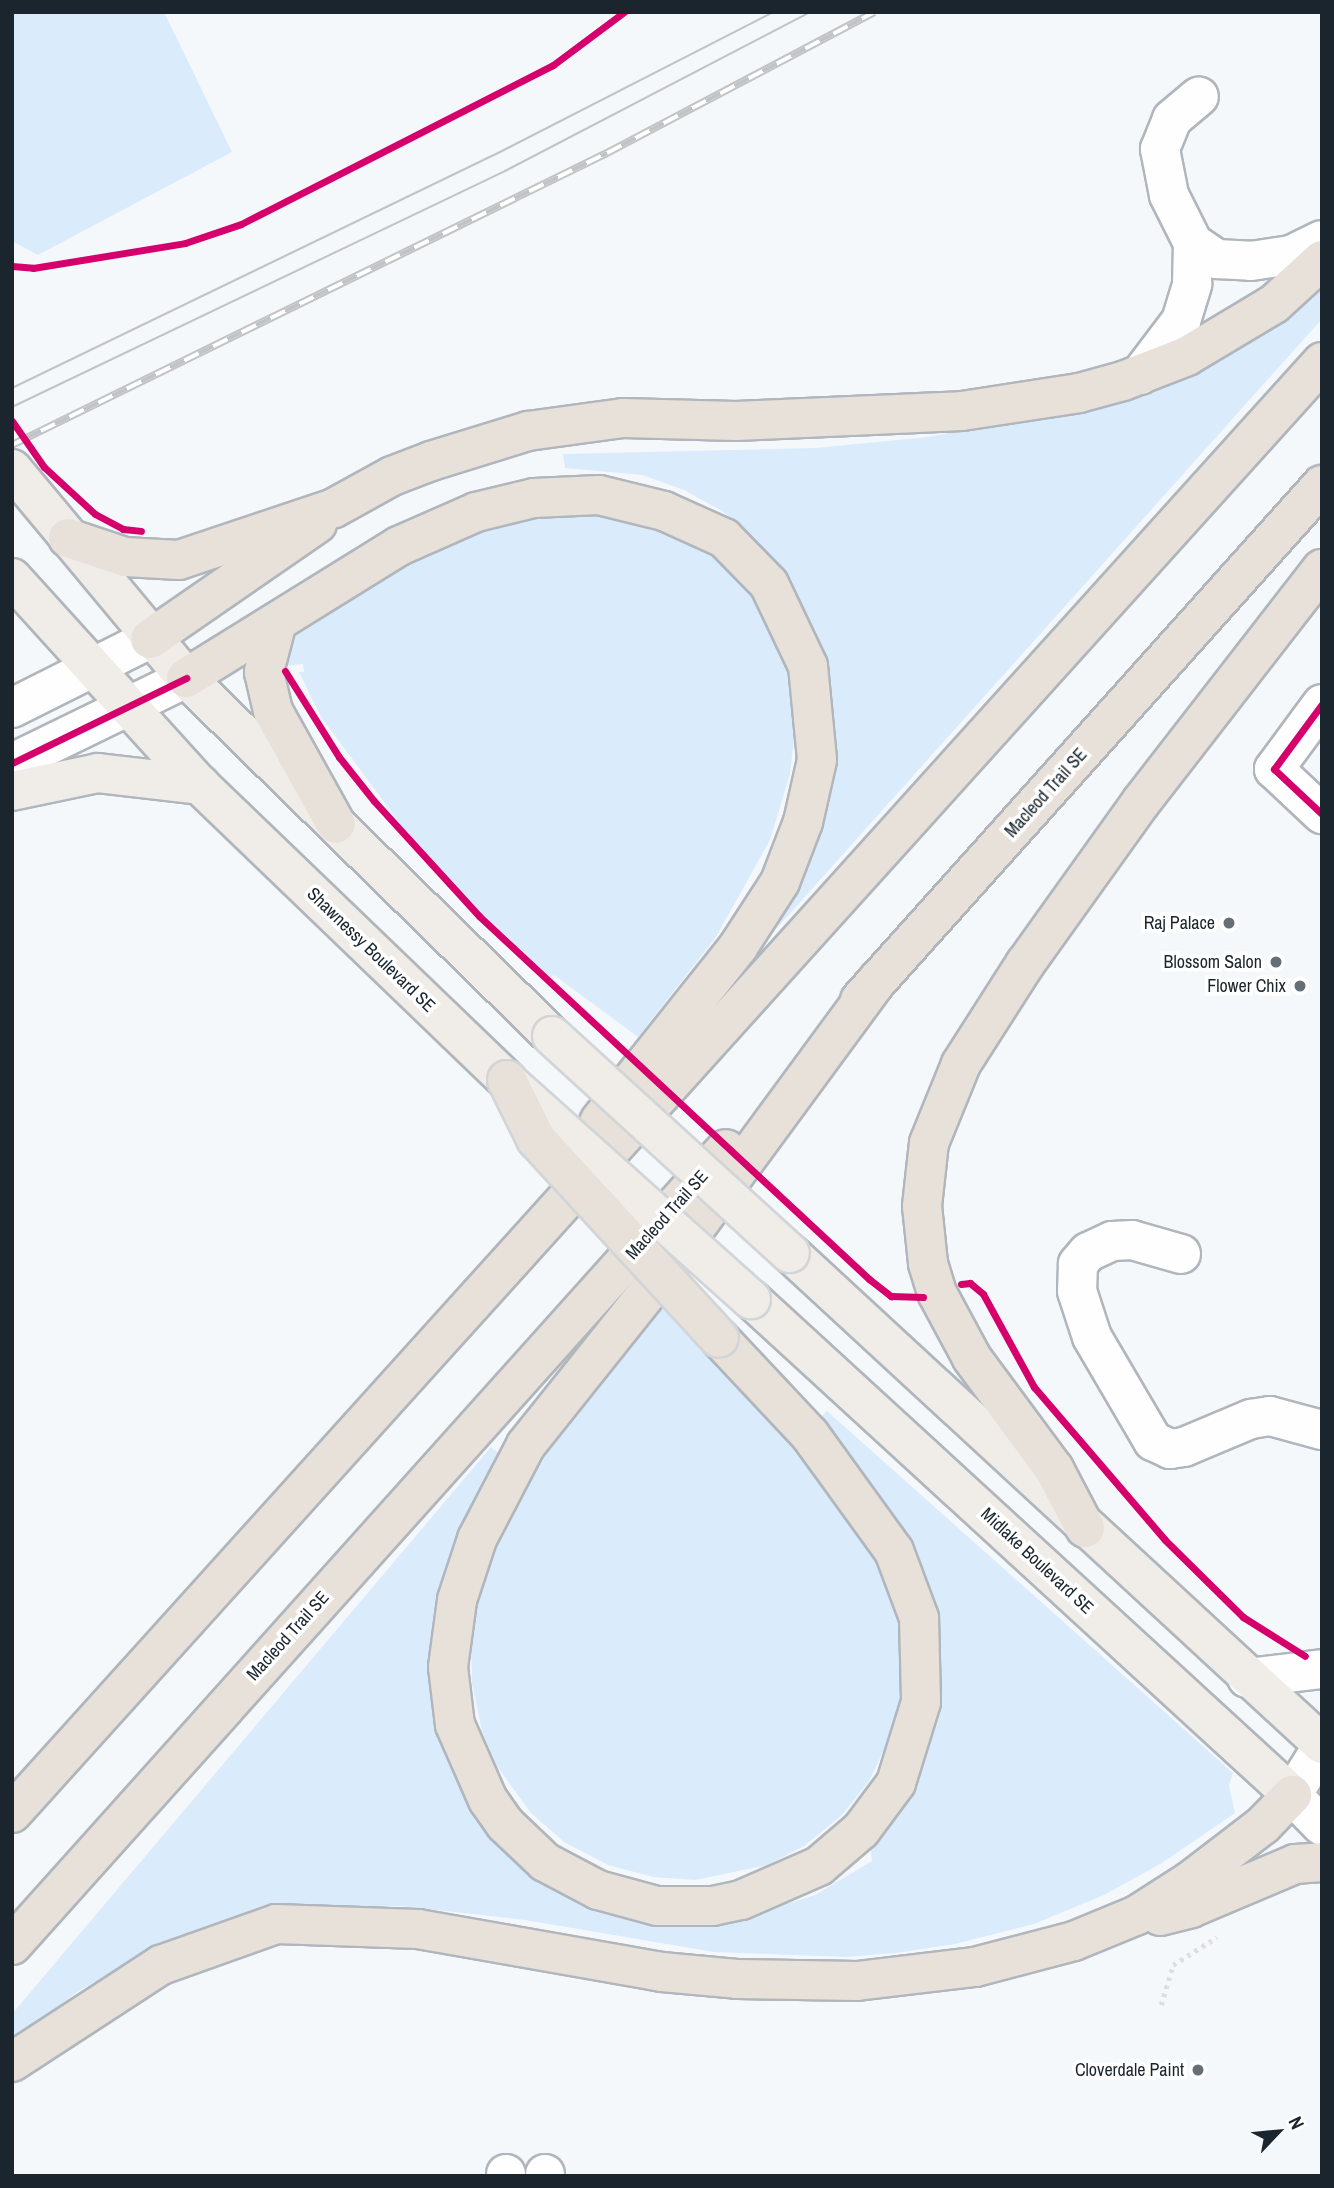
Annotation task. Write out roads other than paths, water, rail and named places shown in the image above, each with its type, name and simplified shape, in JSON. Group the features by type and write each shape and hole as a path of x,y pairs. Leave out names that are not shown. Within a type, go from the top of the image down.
{"highway":[{"path":"68,538 125,557 179,560 334,508 392,476 478,444 528,431 623,418 736,421 962,411 1079,393 1140,375 1241,325 1274,304 1322,260"},
{"path":"12,1813 1322,362"},
{"name":"Macleod Trail SE","path":"12,1945 1322,485"},
{"path":"186,678 399,546 475,512 534,498 599,495 664,511 724,538 769,584 808,666 817,760 803,822 780,882 738,947 553,1181 548,1217"},
{"path":"150,639 311,529 334,508"},
{"path":"1085,1528 1054,1469 972,1359 937,1293 922,1206 929,1143 961,1064 1025,964 1140,802 1322,569"},
{"path":"278,622 264,673 273,711 336,824"},
{"path":"506,1080 536,1139 719,1338 810,1435 894,1550 919,1618 921,1702 908,1757 896,1783 861,1830 819,1867 741,1900 713,1906 657,1906 598,1890 545,1862 505,1824 488,1800 455,1726 448,1667 457,1600 490,1508 527,1445 649,1291 877,981"},
{"path":"12,2062 161,1965 276,1924 418,1929 662,1972 817,1981 897,1978 975,1967 1074,1941 1136,1915 1263,1825 1307,1785"},
{"path":"1136,1915 1170,1916 1295,1864 1322,1862"}],"main road":[{"path":"12,469 150,639 186,678 552,1036 1322,1745"},
{"name":"Shawnessy Boulevard SE","path":"12,578 200,785 506,1080 751,1298"},
{"path":"12,791 98,773 200,785"},
{"name":"Midlake Boulevard SE","path":"751,1298 1307,1785"}],"street":[{"path":"1140,375 1181,321 1192,284 1193,243 1169,195 1160,149 1172,119 1199,96"},
{"path":"1193,243 1217,259 1251,261 1291,255 1322,240"},
{"path":"12,708 150,639"},
{"path":"12,763 186,678"},
{"path":"1322,704 1274,769 1322,814"},
{"path":"1181,1254 1132,1240 1112,1241 1088,1252 1078,1264 1077,1291 1092,1337 1153,1441 1170,1449 1184,1447 1251,1419 1270,1416 1322,1430"},
{"path":"1247,1678 1322,1669"},
{"path":"1307,1785 1322,1745"},
{"name":"Midlake Boulevard SE","path":"1307,1785 1322,1826"}],"tram line":[{"path":"12,388 500,152 774,12"},
{"path":"12,407 505,171 811,12"}],"railway":[{"path":"12,445 607,153 874,12"}],"place":[{"name":"Raj Palace","path":"1229,923"},
{"name":"Blossom Salon","path":"1276,962"},
{"name":"Flower Chix","path":"1300,986"},
{"name":"Cloverdale Paint","path":"1198,2070"}]}
